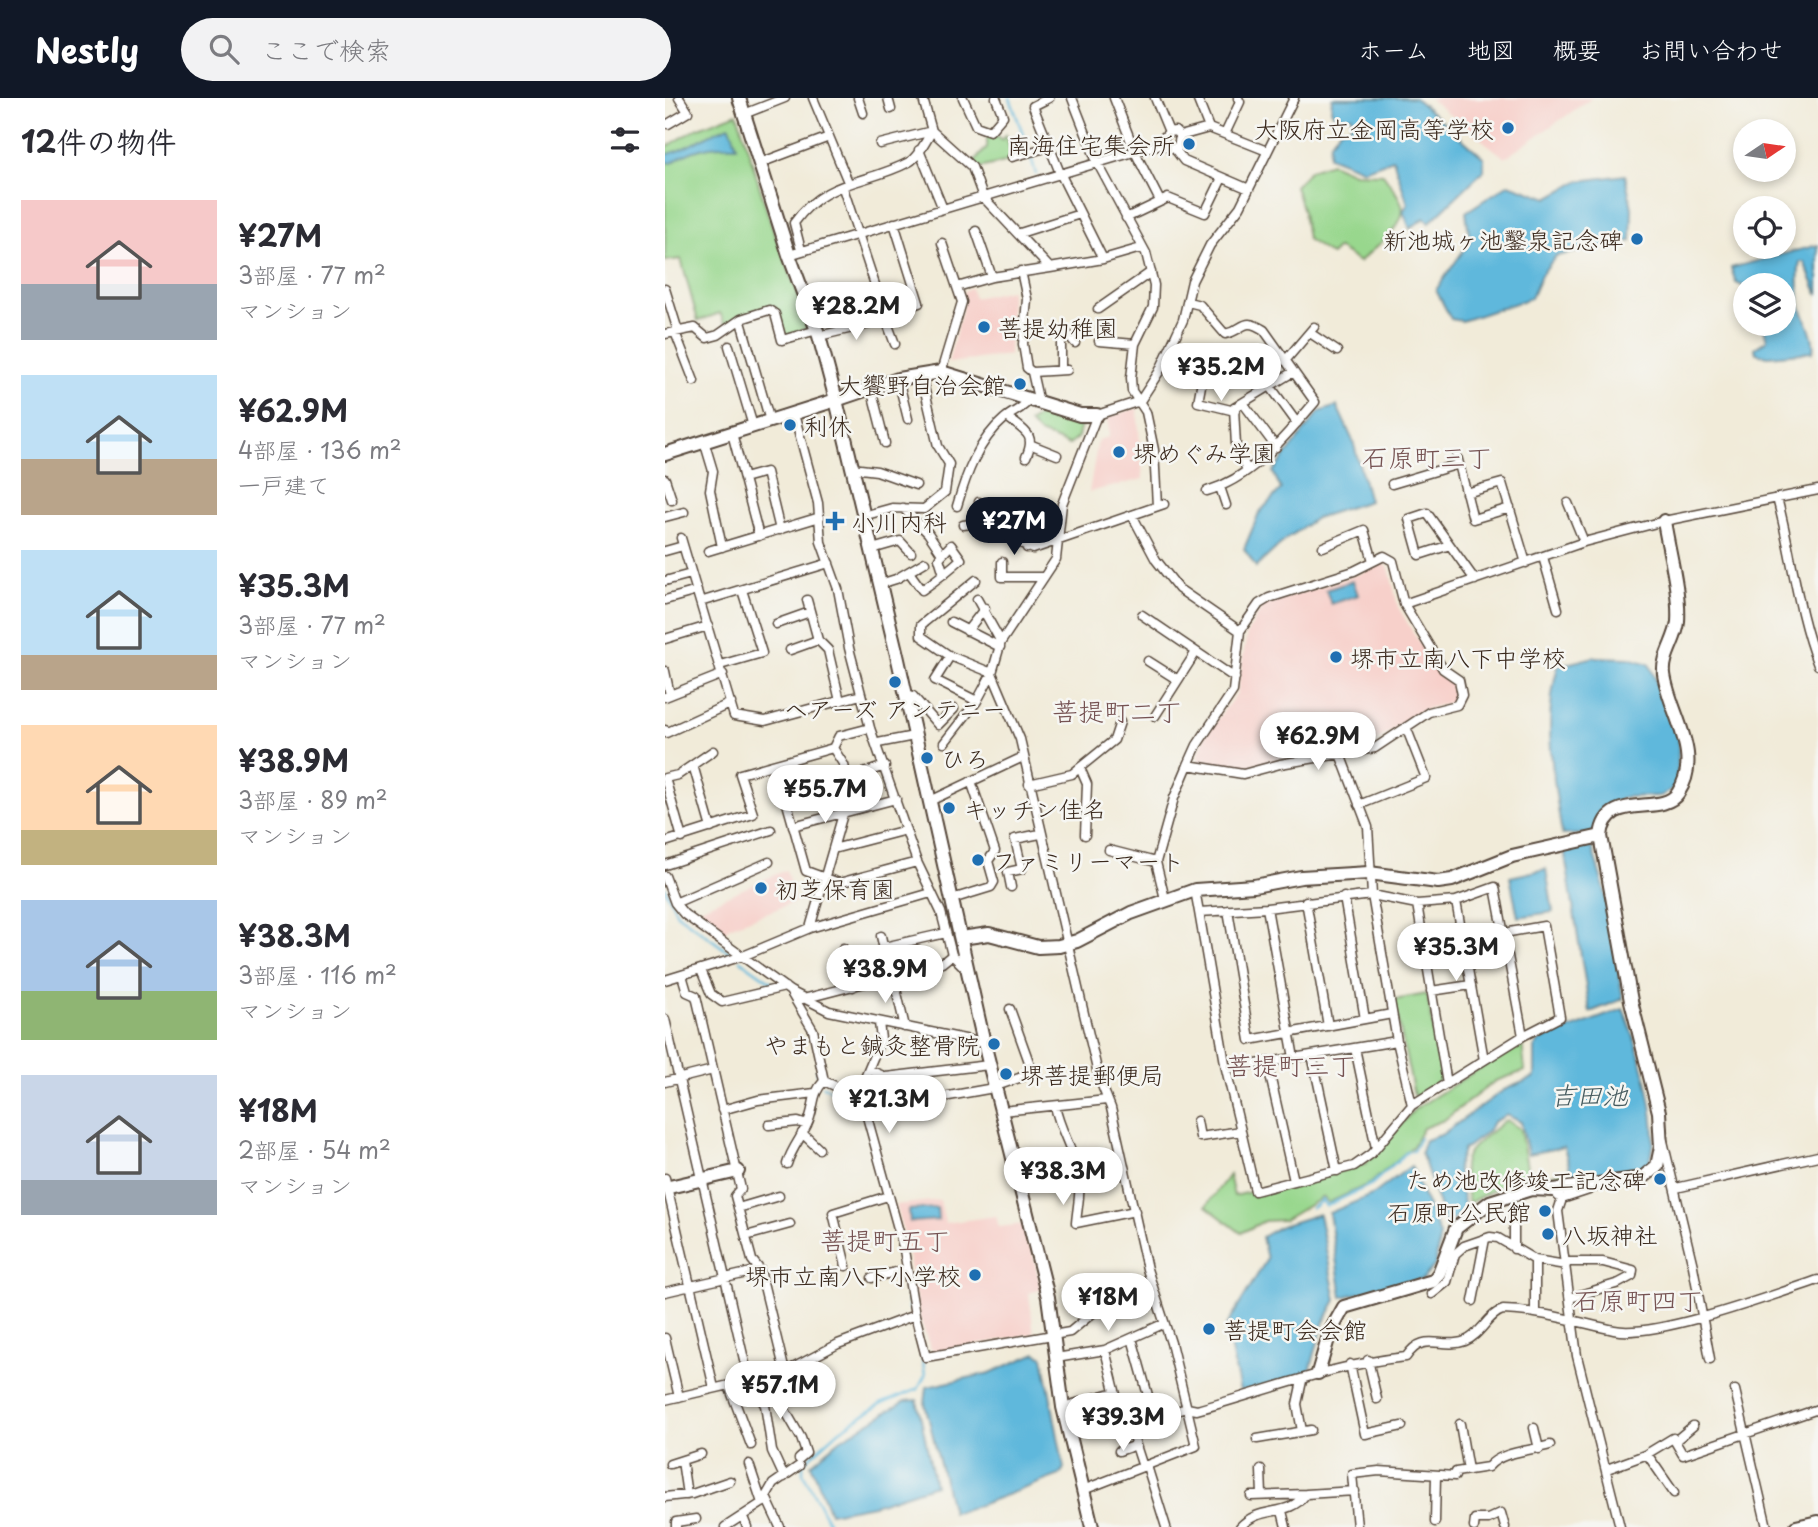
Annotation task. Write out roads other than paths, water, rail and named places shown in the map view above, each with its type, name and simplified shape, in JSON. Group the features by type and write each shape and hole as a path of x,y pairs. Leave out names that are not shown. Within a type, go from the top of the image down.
{"street":[{"path":"668,124 688,112 679,98"},
{"path":"739,98 760,163 795,253 836,400 989,1065 1048,1297 1063,1407 1092,1527"},
{"path":"744,114 785,98"},
{"path":"813,98 846,185 858,233 895,344"},
{"path":"858,98 863,113"},
{"path":"888,98 891,109"},
{"path":"925,98 923,99 932,131 972,167 983,197 1020,233 1050,268"},
{"path":"963,98 976,126 990,131 1003,116 996,98"},
{"path":"1049,98 1034,106 1060,173 1103,259"},
{"path":"963,526 979,523 1027,548 1057,542 1161,505 1146,412 1132,391 1135,344 1153,307 1154,285 1146,253 1097,162 1072,98"},
{"path":"1114,98 1135,152 1160,201"},
{"path":"1155,98 1169,132 1181,136 1209,128 1266,151"},
{"path":"1198,98 1209,128"},
{"path":"1225,134 1240,102 1238,98"},
{"path":"665,454 921,374 941,372 1080,415 1097,415 1140,401 1159,372 1183,320 1192,281 1210,245 1240,208 1294,98"},
{"path":"880,144 932,131"},
{"path":"795,253 794,223 808,204 846,185 911,162 932,131"},
{"path":"1164,143 1164,137 1169,132"},
{"path":"1174,148 1179,145 1181,136"},
{"path":"760,163 829,137"},
{"path":"795,253 1164,143 1174,148 1184,161 1249,189"},
{"path":"1012,157 1049,147"},
{"path":"919,150 943,208"},
{"path":"1126,218 1168,198 1205,213 1222,178"},
{"path":"1020,233 1080,214"},
{"path":"665,334 695,328 707,338 718,335 738,321 769,310 775,314 782,340 885,317 919,303 894,223"},
{"path":"976,231 992,277"},
{"path":"941,372 962,302 942,243"},
{"path":"957,287 1021,271 1103,259 1141,248"},
{"path":"1021,271 1027,299 1023,344 1027,368 1032,372 1064,370 1061,332 1064,330 1075,343"},
{"path":"1098,309 1151,272"},
{"path":"665,289 694,381"},
{"path":"1188,302 1200,305 1225,334 1252,323 1263,330 1315,402 1276,447 1247,470 1220,487 1207,491"},
{"path":"742,325 770,421"},
{"path":"1285,361 1312,330 1337,351"},
{"path":"1099,341 1135,344"},
{"path":"729,346 753,426"},
{"path":"1032,372 1035,401"},
{"path":"1234,411 1293,372"},
{"path":"863,516 903,508 924,509 945,492 949,464 938,446 921,374"},
{"path":"1203,375 1198,402 1234,411"},
{"path":"898,379 908,419"},
{"path":"1270,386 1297,423"},
{"path":"871,388 885,443"},
{"path":"957,506 968,468 1007,417 1035,401"},
{"path":"1243,403 1276,447"},
{"path":"1234,411 1236,446 1247,470"},
{"path":"793,414 820,517 821,542 838,589 870,728 878,743 917,862 941,912 952,955 968,971"},
{"path":"944,743 977,701 992,673 1000,645 1056,559 1062,504 1097,415"},
{"path":"1007,417 1030,436 1032,446 1026,457"},
{"path":"731,433 759,536"},
{"path":"704,441 713,471 710,490 722,547"},
{"path":"1032,446 1057,455"},
{"path":"1392,484 1458,460 1473,519 1510,508"},
{"path":"852,468 877,471 916,485"},
{"path":"744,478 766,472 780,530"},
{"path":"665,479 671,500"},
{"path":"1467,493 1502,483 1526,563"},
{"path":"1220,487 1226,505"},
{"path":"1404,604 1584,542 1664,521 1818,490"},
{"path":"1777,498 1788,540 1798,600 1818,665"},
{"path":"979,502 1038,529 1027,548"},
{"path":"1568,503 1584,542"},
{"path":"903,508 928,533 942,554"},
{"path":"665,517 684,512"},
{"path":"1451,545 1419,555 1409,519 1427,513 1451,545 1475,580"},
{"path":"1132,515 1156,560 1179,589 1240,631"},
{"path":"708,551 820,517"},
{"path":"1664,521 1678,621 1664,673 1685,739 1687,755 1684,781 1677,794 1665,802 1627,806 1613,813 1602,827 1601,836 1631,1001 1659,1112 1661,1138 1675,1188 1710,1359"},
{"path":"1323,547 1364,530 1373,561"},
{"path":"871,548 900,541 911,553"},
{"path":"665,551 682,542 734,716 765,720 861,695"},
{"path":"909,572 922,590 944,574 961,559 951,545 939,558 944,574"},
{"path":"1165,899 1156,862 1174,799 1188,765 1197,745 1233,691 1240,631 1259,604 1269,598 1354,571 1384,556 1393,561 1404,604 1443,669 1459,680 1462,695 1457,705 1429,712 1375,748 1280,764 1243,774 1188,765"},
{"path":"1543,556 1557,609"},
{"path":"880,584 925,562"},
{"path":"1002,562 1002,577 1044,578"},
{"path":"700,601 829,563"},
{"path":"665,580 691,574"},
{"path":"977,580 921,625 921,636 950,656 992,673 1007,704 1023,757 1163,1325 1171,1343 1196,1446 1083,1490"},
{"path":"665,671 668,696 762,653 741,590"},
{"path":"665,600 697,591"},
{"path":"978,599 985,608 1000,645"},
{"path":"807,600 818,640 828,650 840,701"},
{"path":"967,631 985,608"},
{"path":"776,624 810,612"},
{"path":"1142,615 1235,678"},
{"path":"951,622 1000,645"},
{"path":"665,639 708,626"},
{"path":"790,650 818,640"},
{"path":"1155,716 1196,652"},
{"path":"950,656 935,680 977,701"},
{"path":"1148,661 1178,680"},
{"path":"905,694 913,696 938,725 954,709"},
{"path":"665,730 666,733 731,704"},
{"path":"1029,784 1072,774 1114,740 1120,722"},
{"path":"1359,805 1426,778 1406,727"},
{"path":"665,842 753,814 740,774 833,748 839,736 870,728"},
{"path":"878,743 914,736"},
{"path":"810,928 850,781 833,748"},
{"path":"682,838 665,778 693,765 713,751"},
{"path":"1340,754 1371,843 1369,873 1372,895 1397,1041 1412,1105"},
{"path":"930,801 1023,757"},
{"path":"693,765 711,828"},
{"path":"884,766 859,773 850,781 786,800 806,871 839,883 917,862"},
{"path":"1080,768 1087,784 1085,835"},
{"path":"952,899 991,887 993,879 988,861 995,851 971,780"},
{"path":"793,826 896,799"},
{"path":"665,865 771,830"},
{"path":"833,849 906,830"},
{"path":"1011,887 1008,872 1022,869 1015,839 1040,834"},
{"path":"961,938 989,934 1038,947 1068,945 1165,899 1195,890 1254,886 1301,877 1369,873 1427,883 1452,880 1512,856 1601,836"},
{"path":"1109,850 1156,862"},
{"path":"675,903 769,862"},
{"path":"665,876 675,903 684,914 803,999 829,1011 984,1043"},
{"path":"993,879 1009,876"},
{"path":"1199,912 1268,908 1306,901 1372,895 1417,904 1456,901 1495,887 1523,1036"},
{"path":"1195,890 1226,1069 1255,1191 1357,1164 1376,1147 1412,1105 1523,1036 1559,1017 1544,926 1504,933"},
{"path":"665,979 743,956 810,928 931,893"},
{"path":"1345,897 1365,1019"},
{"path":"1306,901 1328,1026"},
{"path":"1456,901 1484,1060"},
{"path":"1417,904 1447,1084"},
{"path":"1268,908 1294,1058"},
{"path":"1228,910 1250,1040 1392,1014"},
{"path":"884,947 946,933"},
{"path":"881,936 905,1027"},
{"path":"843,948 853,987"},
{"path":"803,999 942,963 952,955"},
{"path":"701,970 711,994 722,1002 787,989"},
{"path":"682,975 687,992 697,996 738,1171 741,1189 735,1196 752,1260 759,1270 785,1372"},
{"path":"1431,991 1471,985"},
{"path":"787,989 813,1030 824,1081"},
{"path":"943,1097 995,1086 1033,1073 1010,1009"},
{"path":"665,1019 749,1381 765,1405 772,1451 783,1477"},
{"path":"857,1096 881,1039 879,1023"},
{"path":"1226,1069 1397,1041"},
{"path":"1355,1048 1376,1147"},
{"path":"1312,1055 1336,1171"},
{"path":"1267,1062 1294,1181"},
{"path":"869,1070 886,1077 989,1065"},
{"path":"665,1082 713,1070"},
{"path":"787,1164 792,1148 804,1129 814,1093 824,1081"},
{"path":"824,1081 857,1096 875,1139 926,1357 1070,1332 1094,1312 1088,1288"},
{"path":"722,1110 758,1100 814,1093"},
{"path":"1002,1111 1107,1100"},
{"path":"1055,1106 1059,1129 1073,1156 1080,1181 1076,1223 1136,1211"},
{"path":"1197,1121 1200,1137 1241,1131"},
{"path":"769,1125 798,1122 818,1149"},
{"path":"1318,1373 1330,1332 1344,1307 1433,1281 1458,1226 1490,1202 1515,1192 1642,1178 1657,1166 1661,1138"},
{"path":"1675,1188 1818,1156"},
{"path":"714,1388 666,1185 738,1171"},
{"path":"1515,1192 1523,1195 1555,1195 1562,1199 1591,1189 1595,1183"},
{"path":"738,1208 779,1196"},
{"path":"846,1266 833,1213 888,1196"},
{"path":"1562,1199 1558,1211 1571,1319 1620,1527"},
{"path":"1514,1216 1514,1249"},
{"path":"746,1236 790,1224"},
{"path":"1458,1226 1464,1246"},
{"path":"1432,1294 1447,1282 1455,1254 1464,1246 1485,1238 1498,1238 1535,1260 1565,1263 1603,1262 1633,1270 1632,1276 1619,1283 1570,1298"},
{"path":"1473,1301 1485,1238"},
{"path":"1535,1260 1535,1312"},
{"path":"872,1278 907,1269"},
{"path":"665,1292 759,1270"},
{"path":"1132,1338 1154,1418 1187,1408 1197,1410 1302,1381 1318,1373 1350,1364 1406,1357 1413,1345 1422,1342 1460,1343 1469,1339 1503,1310 1535,1312 1615,1331 1638,1330 1700,1317 1818,1280"},
{"path":"665,1400 785,1372 838,1344 915,1315"},
{"path":"1056,1358 1105,1350 1163,1325"},
{"path":"665,1338 679,1397"},
{"path":"1105,1350 1115,1392 1166,1527"},
{"path":"1368,1360 1377,1399"},
{"path":"1350,1364 1365,1434 1402,1426"},
{"path":"725,1527 764,1500 773,1485 799,1463 806,1453 801,1437 766,1377"},
{"path":"1257,1439 1306,1430 1297,1404 1302,1381"},
{"path":"729,1386 751,1445"},
{"path":"1735,1390 1767,1527"},
{"path":"1063,1407 1115,1392"},
{"path":"1607,1469 1647,1454 1673,1437 1683,1455 1746,1434 1775,1421 1818,1409"},
{"path":"1460,1424 1468,1470"},
{"path":"1675,1441 1693,1426"},
{"path":"1534,1428 1539,1448"},
{"path":"1119,1451 1136,1445"},
{"path":"1357,1527 1352,1474 1379,1471 1455,1476 1456,1472 1489,1467 1493,1461 1509,1454 1550,1445"},
{"path":"670,1464 701,1454"},
{"path":"1647,1454 1674,1493"},
{"path":"682,1461 687,1494"},
{"path":"749,1464 764,1500 780,1527"},
{"path":"1261,1470 1262,1495"},
{"path":"1435,1522 1436,1475"},
{"path":"665,1497 687,1494 730,1481"},
{"path":"1251,1496 1355,1491"},
{"path":"1240,1527 1263,1513 1298,1505 1306,1494"},
{"path":"1282,1510 1286,1527"},
{"path":"1474,1527 1475,1519 1488,1519 1501,1513 1504,1527"},
{"path":"743,1517 747,1527"},
{"path":"676,1527 676,1522 696,1519"},
{"path":"1796,1527 1818,1521"}],"water":[{"path":"1332,98 1415,98 1484,158 1484,170 1429,223 1424,218 1410,229 1403,211 1408,204 1393,159 1364,170 1329,156 1330,143 1341,129 1351,127 1352,116 1335,116 1331,110"},
{"path":"730,126 737,146 703,148 672,163 665,162 665,155"},
{"path":"1625,175 1632,208 1631,241 1556,256 1541,275 1531,298 1462,321 1451,319 1436,290 1470,241 1466,212 1509,184 1548,198 1579,181"},
{"path":"1818,245 1818,295 1804,262 1800,262 1799,272 1800,302 1813,339 1813,352 1768,356 1756,353 1755,348 1767,340 1766,336 1796,336 1796,273 1733,274 1731,268 1765,259 1796,259 1796,251"},
{"path":"1337,406 1353,441 1369,501 1316,518 1285,540 1256,567 1244,549 1259,513 1281,489 1273,472 1319,412"},
{"path":"1353,581 1358,595 1331,604 1326,590"},
{"path":"1594,657 1629,658 1649,664 1679,738 1677,785 1662,796 1624,797 1606,809 1592,834 1562,835 1551,751 1553,687 1558,666"},
{"path":"1591,844 1605,891 1623,999 1590,1012 1564,849"},
{"path":"1546,869 1553,912 1518,917 1510,877"},
{"name":"吉田池","path":"1623,1009 1636,1043 1652,1112 1652,1153 1646,1167 1632,1174 1573,1180 1564,1147 1528,1154 1521,1122 1507,1115 1493,1122 1488,1131 1463,1150 1457,1167 1465,1209 1453,1220 1445,1223 1421,1152 1425,1140 1441,1135 1504,1090 1535,1077 1535,1046 1540,1040"},
{"path":"1411,1166 1440,1235 1435,1265 1423,1279 1342,1297 1329,1213 1374,1194"},
{"path":"937,1208 938,1220 910,1222 909,1210"},
{"path":"1319,1214 1336,1300 1323,1324 1310,1371 1302,1377 1240,1391 1226,1327 1267,1259 1262,1237 1281,1226"},
{"path":"1036,1353 1043,1357 1064,1468 1060,1475 966,1510 952,1512 925,1404 927,1387 990,1373"},
{"path":"917,1400 935,1485 873,1505 830,1513 811,1464 840,1440 905,1401"}],"waterway":[{"path":"1010,98 1028,148"},
{"path":"1031,157 1036,174"},
{"path":"665,888 677,914 733,955"},
{"path":"740,960 774,984"},
{"path":"817,1070 820,1080"},
{"path":"823,1086 856,1103"},
{"path":"1312,1208 1322,1200 1326,1206 1372,1184 1408,1151 1413,1151 1420,1138"},
{"path":"880,1177 883,1191"},
{"path":"905,1279 910,1310"},
{"path":"831,1527 803,1473 803,1463 840,1430 881,1404 918,1389 925,1376 922,1355"}],"place":[{"name":"大阪府立金岡高等学校","path":"1508,128"},
{"name":"南海住宅集会所","path":"1189,144"},
{"name":"新池城ヶ池鑿泉記念碑","path":"1637,239"},
{"name":"菩提幼稚園","path":"984,327"},
{"name":"大饗野自治会館","path":"1020,384"},
{"name":"利休","path":"790,425"},
{"name":"堺めぐみ学園","path":"1119,452"},
{"name":"小川内科","path":"835,521"},
{"name":"堺市立南八下中学校","path":"1336,657"},
{"name":"ヘアーズ アンテニー","path":"895,682"},
{"name":"ひろ","path":"927,758"},
{"name":"キッチン佳名","path":"949,808"},
{"name":"ファミリーマート","path":"978,860"},
{"name":"初芝保育園","path":"761,888"},
{"name":"やまもと鍼灸整骨院","path":"994,1044"},
{"name":"堺菩提郵便局","path":"1006,1074"},
{"name":"ため池改修竣工記念碑","path":"1660,1179"},
{"name":"石原町公民館","path":"1545,1211"},
{"name":"八坂神社","path":"1548,1234"},
{"name":"堺市立南八下小学校","path":"975,1275"},
{"name":"菩提町会会館","path":"1209,1329"}],"district":[{"name":"石原町三丁","path":"1427,456"},
{"name":"菩提町二丁","path":"1117,710"},
{"name":"菩提町三丁","path":"1291,1064"},
{"name":"菩提町五丁","path":"885,1239"},
{"name":"石原町四丁","path":"1638,1299"}]}
